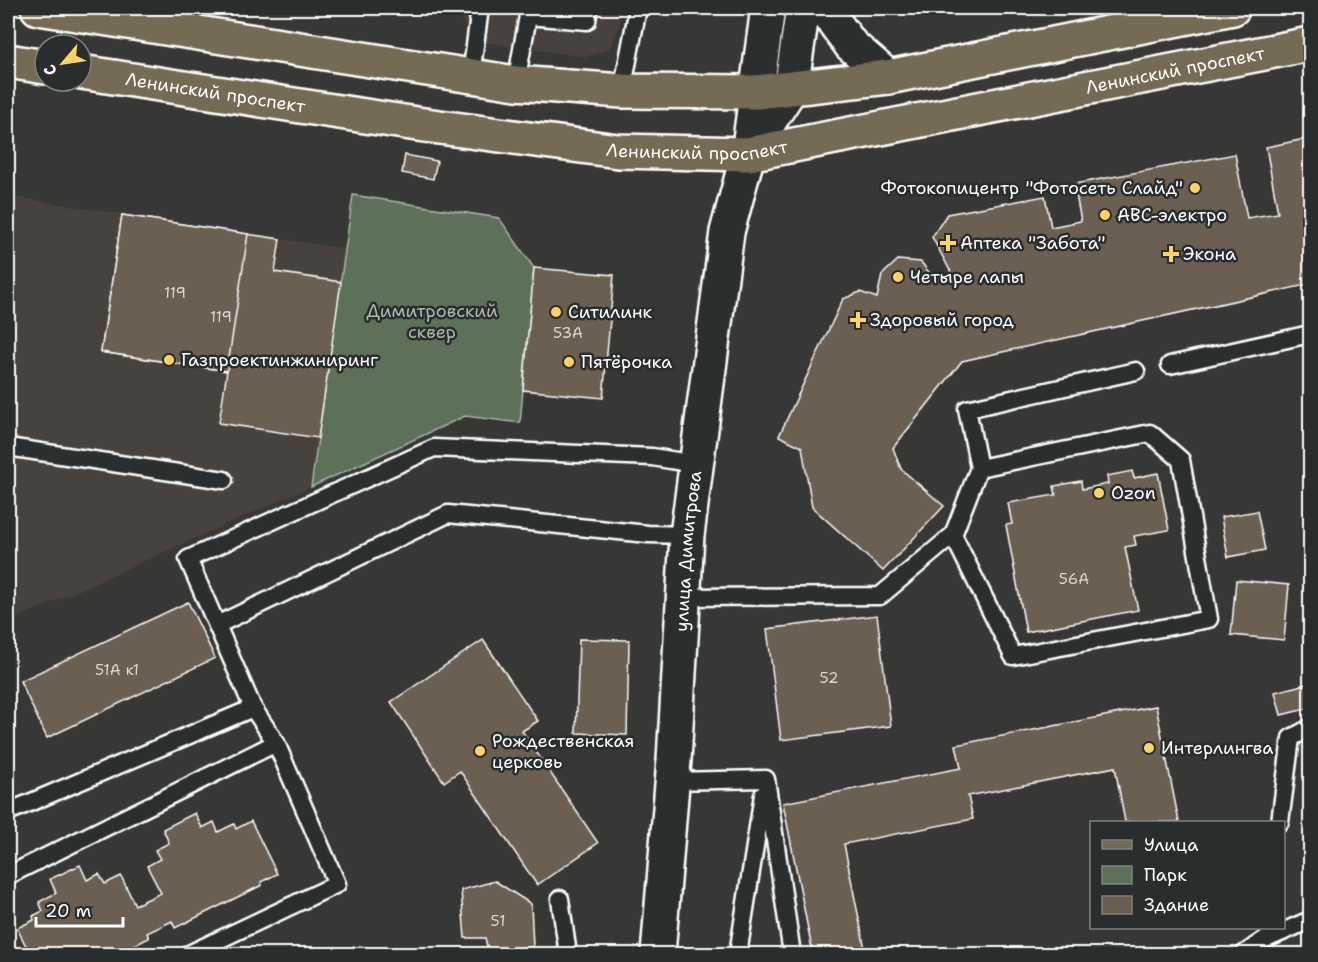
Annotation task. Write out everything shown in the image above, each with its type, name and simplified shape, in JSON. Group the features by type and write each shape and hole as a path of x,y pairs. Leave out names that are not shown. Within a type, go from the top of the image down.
{"main road":[{"path":"38,8 516,83 622,91 756,92 888,77 1233,8"},
{"name":"Ленинский проспект","path":"93,74 417,124 618,151 748,154 1311,44"},
{"path":"8,61 33,65"}],"street":[{"name":"улица Димитрова","path":"658,954 672,781 681,597 695,464 726,232 748,154 768,8"},
{"name":"улица Димитрова","path":"748,154 791,88 803,8"},
{"path":"824,8 850,45 888,77"}],"lane":[{"path":"471,75 480,8"},
{"path":"516,83 528,16 587,21 589,8"},
{"path":"622,91 638,8"},
{"path":"1170,365 1311,334"},
{"path":"681,597 880,596 953,535 979,468 968,409 1136,371"},
{"path":"953,535 1013,656 1209,619 1181,460 1150,433 979,468"},
{"path":"8,447 224,480"},
{"path":"189,954 337,884 276,743 253,708 188,559 434,448 652,457 695,464"},
{"path":"217,625 447,514 648,534 687,535"},
{"path":"8,812 253,708"},
{"path":"1280,821 1291,738 1311,728"},
{"path":"8,873 276,743"},
{"path":"672,781 766,779"},
{"path":"738,954 766,779"},
{"path":"766,779 792,954"},
{"path":"560,898 568,954"},
{"path":"1285,928 1311,920"},
{"path":"1244,954 1265,934 1281,929"}],"shaded area":[{"path":"459,8 622,8 619,27 610,49 585,57 468,40"},
{"name":"Газпроектинжиниринг","path":"8,196 346,249 310,487 8,622"}],"green space":[{"name":"Димитровский сквер","path":"353,195 499,218 534,268 520,423 465,416 311,487"}],"building":[{"path":"1310,138 1310,284 962,361 893,448 901,469 944,506 883,571 812,507 802,447 779,436 843,299 860,292 877,298 882,275 898,260 921,262 934,279 952,274 932,237 947,214 1045,196 1051,227 1081,221 1074,184 1235,154 1247,218 1278,213 1266,147"},
{"path":"405,155 437,161 433,179 402,173"},
{"path":"122,215 280,239 275,272 341,282 318,438 219,423 227,371 101,352"},
{"path":"122,215 248,234 227,371 101,352"},
{"path":"534,268 614,275 603,398 523,390"},
{"path":"1132,471 1134,478 1158,473 1169,530 1134,536 1136,545 1125,547 1138,610 1026,632 1006,525 1012,524 1008,503 1056,495 1054,486 1081,481 1082,489 1108,484 1107,476"},
{"path":"1257,511 1265,550 1228,557 1221,517"},
{"path":"1236,580 1289,585 1284,640 1231,635"},
{"path":"188,602 215,658 47,738 20,681"},
{"path":"877,615 891,726 781,740 767,629"},
{"path":"579,639 629,640 627,735 576,733"},
{"name":"Рождественская церковь","path":"483,640 538,721 522,731 598,843 537,885 460,771 444,782 391,702"},
{"path":"1310,683 1310,708 1281,715 1275,692"},
{"path":"1156,706 1179,821 1125,821 1115,767 968,796 973,819 844,844 866,954 813,954 783,803 961,768 956,745"},
{"path":"195,813 202,828 214,822 218,832 234,824 236,829 251,821 277,874 261,882 262,885 175,928 172,921 147,933 149,938 117,954 30,954 17,928 34,920 33,916 43,911 39,902 56,893 50,879 80,865 87,880 99,874 105,884 121,876 135,905 161,893 147,866 160,859 155,850 169,843 163,829"},
{"path":"495,881 531,904 533,947 489,954 485,938 465,938 461,890"}],"place":[{"name":"Фотокопицентр \"Фотосеть Слайд\"","path":"1195,188"},
{"name":"АВС-электро","path":"1105,215"},
{"name":"Аптека \"Забота\"","path":"948,243"},
{"name":"Экона","path":"1171,254"},
{"name":"Четыре лапы","path":"898,277"},
{"name":"Ситилинк","path":"556,312"},
{"name":"Здоровый город","path":"858,320"},
{"name":"Газпроектинжиниринг","path":"169,360"},
{"name":"Пятёрочка","path":"569,362"},
{"name":"Ozon","path":"1099,493"},
{"name":"Интерлингва","path":"1149,748"},
{"name":"Рождественская церковь","path":"480,751"}]}
